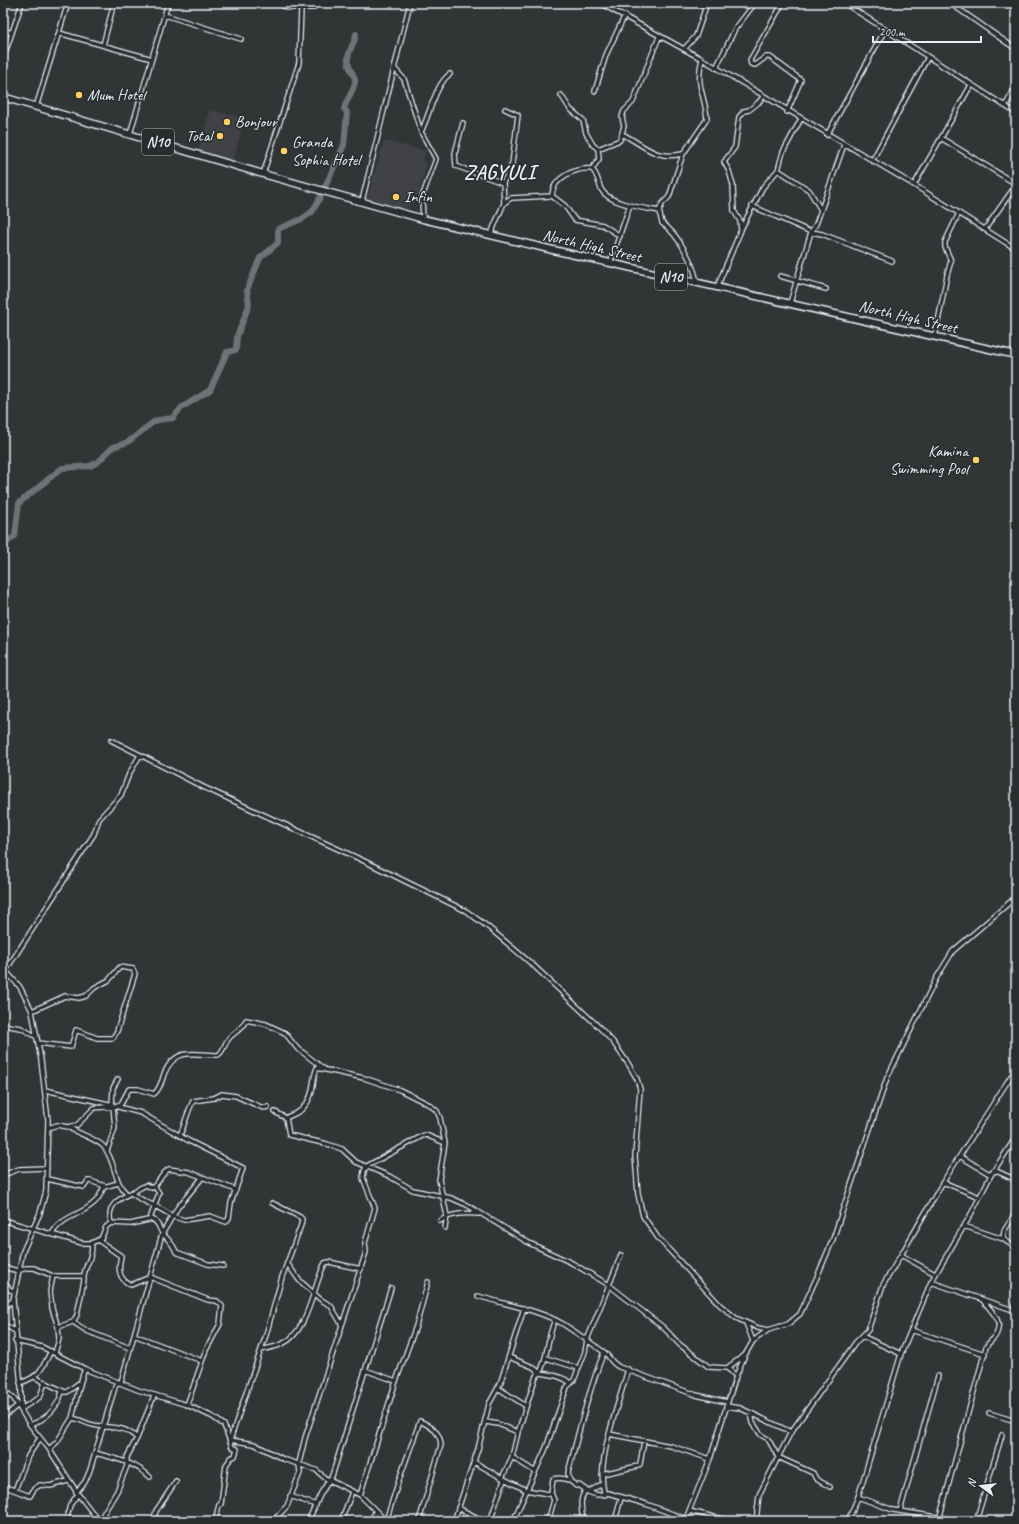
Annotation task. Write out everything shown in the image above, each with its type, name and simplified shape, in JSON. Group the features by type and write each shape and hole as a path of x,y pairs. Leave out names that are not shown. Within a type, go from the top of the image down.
{"highway":[{"name":"N10","path":"3,97 263,174"},
{"name":"North High Street","path":"263,174 423,219 490,236 1016,354"}],"street":[{"path":"3,59 22,3"},
{"path":"36,107 68,3"},
{"path":"103,46 114,3"},
{"path":"130,134 168,3"},
{"path":"275,3 289,8 313,8"},
{"path":"362,201 410,3"},
{"path":"600,3 625,15 659,36 702,59 788,112 959,212 1016,249"},
{"path":"684,49 696,36 706,5 698,3"},
{"path":"716,68 734,29 755,3"},
{"path":"781,3 750,60 751,64 755,65 766,57 770,57 801,80 788,112"},
{"path":"844,3 1016,113"},
{"path":"950,3 1016,49"},
{"path":"263,174 299,63 301,8"},
{"path":"595,91 606,55 625,15"},
{"path":"165,16 241,39"},
{"path":"3,30 12,33"},
{"path":"827,135 885,30"},
{"path":"59,33 152,59"},
{"path":"598,149 618,142 624,126 622,117 624,111 633,102 659,36"},
{"path":"872,161 928,57"},
{"path":"697,283 690,258 675,238 672,230 662,223 659,211 662,204 669,197 683,154 707,119 698,74 702,59"},
{"path":"394,68 401,75 407,86 421,132 436,159 422,196 423,219"},
{"path":"421,132 434,103 438,88 450,74"},
{"path":"914,185 971,85"},
{"path":"1006,106 1016,87"},
{"path":"561,94 570,109 583,120 586,133 593,146 598,149"},
{"path":"741,230 740,221 734,211 733,185 729,171 724,162 735,147 736,124 738,117 744,111 755,105 763,96"},
{"path":"490,236 504,203 503,183 512,164 518,115 505,109"},
{"path":"717,287 752,206 762,188 778,170 782,152 801,119"},
{"path":"463,123 455,153 456,166 503,183"},
{"path":"622,134 639,143 651,152 669,157 683,154"},
{"path":"941,138 1016,184 985,228"},
{"path":"790,303 811,232 821,210 844,145"},
{"path":"592,169 599,159 598,149"},
{"path":"552,196 554,186 564,176 581,168 592,169 596,172 602,190 613,199 630,205 659,211"},
{"path":"778,170 809,190 821,210"},
{"path":"1012,181 1016,173"},
{"path":"504,203 516,196 552,196 565,206 575,220 603,224 620,236"},
{"path":"610,263 630,205"},
{"path":"752,206 811,232 822,234 892,261"},
{"path":"935,337 946,275 951,261 945,247 945,242 959,212"},
{"path":"780,276 826,289"},
{"path":"111,740 203,787 368,863 466,911 488,927 533,965 613,1042 637,1079 640,1089 635,1156 638,1194 643,1216 658,1238 720,1305 736,1318 768,1330"},
{"path":"21,1409 13,1300 18,1271 25,1245 42,1207 47,1179 48,1128 38,1037 32,1011 20,987 4,969 94,834 99,819 121,795 129,774 140,756"},
{"path":"604,1352 594,1374 580,1422 568,1473 570,1480 576,1486 579,1485 587,1491 597,1495 608,1494 652,1506 685,1520 710,1459 736,1376 752,1341 768,1330 788,1324 800,1314 833,1239 888,1078 938,977 954,951 1016,898"},
{"path":"32,1011 65,996 79,998 86,996 94,988 109,980 120,967 133,969 135,974 117,1031 113,1038 97,1038 76,1030 71,1047 38,1043"},
{"path":"48,1128 57,1125 68,1127 77,1125 94,1108 114,1106 122,1102 129,1089 138,1089 154,1094 158,1091 168,1066 173,1060 186,1053 218,1055 221,1053 227,1040 242,1028 246,1020 266,1024 285,1033 296,1046 324,1069"},
{"path":"3,1025 21,1028 38,1037"},
{"path":"286,1118 292,1113 301,1110 313,1090 315,1080 314,1074 317,1068 364,1078 400,1090 430,1105 440,1118 445,1143 439,1180 444,1196 447,1216 445,1228"},
{"path":"755,1521 760,1495 791,1432 868,1330 883,1285 942,1182 1011,1076 1016,1072"},
{"path":"107,1151 115,1128 113,1088 118,1079"},
{"path":"45,1090 141,1113 243,1168 231,1203 229,1218 226,1222 210,1216 201,1216 184,1220 172,1216 161,1208 153,1207 129,1194 118,1183 107,1151 100,1143 80,1135 68,1127"},
{"path":"180,1135 184,1126 186,1115 193,1101 199,1099 214,1098 222,1094 236,1096 263,1108 268,1107"},
{"path":"275,1112 286,1118"},
{"path":"286,1118 289,1135 342,1149 351,1159 389,1176 413,1190 444,1196 467,1205 479,1214 610,1285 664,1328 678,1344 709,1367 727,1368 736,1376"},
{"path":"273,1521 287,1506 300,1473 299,1463 366,1252 366,1243 375,1208 363,1178 364,1172 368,1166 424,1135 436,1138 445,1143"},
{"path":"848,1521 858,1497 901,1354 931,1282 964,1226 991,1175 1016,1137"},
{"path":"960,1156 991,1175"},
{"path":"3,1175 19,1169 47,1168"},
{"path":"155,1187 159,1178 169,1169 189,1172 236,1190"},
{"path":"994,1170 1016,1180"},
{"path":"66,1521 70,1505 85,1482 116,1384 121,1382 162,1234 172,1216 202,1178"},
{"path":"47,1179 84,1187 88,1181 105,1186 118,1183"},
{"path":"942,1182 979,1197"},
{"path":"52,1234 61,1222 86,1210 97,1200 105,1186"},
{"path":"111,1223 110,1215 113,1204 118,1199 146,1186 152,1188 155,1187"},
{"path":"150,1219 159,1193 155,1187"},
{"path":"230,1440 261,1350 273,1304 301,1225 302,1219 272,1203"},
{"path":"1003,1239 1004,1231 1016,1212"},
{"path":"440,1221 447,1216 479,1214"},
{"path":"3,1220 82,1243 91,1243 102,1238 106,1227 111,1223 131,1224 150,1219 158,1223 162,1234 172,1242 176,1252 208,1264 223,1266"},
{"path":"964,1226 1003,1239 1016,1248"},
{"path":"98,1240 121,1256 118,1269 121,1277 127,1283 131,1285 150,1277 208,1300 217,1302 222,1306 220,1324 202,1361 187,1405"},
{"path":"58,1327 72,1322 77,1315 84,1276 92,1251 91,1243"},
{"path":"512,1521 546,1448 566,1390 570,1383 574,1380 585,1352 587,1340 621,1255"},
{"path":"901,1255 935,1274"},
{"path":"261,1350 283,1344 298,1330 323,1267 327,1262 360,1269"},
{"path":"287,1263 292,1272 313,1293 331,1306 342,1325"},
{"path":"3,1267 18,1271 26,1268 34,1268 53,1276 84,1276"},
{"path":"53,1276 50,1292 51,1302 58,1327 59,1339 55,1353"},
{"path":"3,1280 10,1290 14,1291"},
{"path":"360,1495 396,1381 416,1326 420,1305 428,1282"},
{"path":"931,1282 1014,1310 1016,1303"},
{"path":"308,1521 330,1480 391,1288"},
{"path":"478,1296 524,1308 555,1320 604,1352 614,1364 696,1395 740,1408 791,1432"},
{"path":"940,1516 960,1438 988,1344 996,1336 999,1321 982,1299"},
{"path":"3,1308 13,1300"},
{"path":"454,1521 486,1422 489,1404 498,1388 510,1357 524,1308"},
{"path":"490,1521 503,1479 512,1458 518,1432 536,1376 540,1373 546,1358 549,1336 555,1320"},
{"path":"72,1322 87,1331 130,1348"},
{"path":"746,1322 752,1341"},
{"path":"3,1324 15,1331"},
{"path":"911,1330 985,1354"},
{"path":"134,1335 202,1361"},
{"path":"862,1336 901,1354"},
{"path":"16,1341 32,1344 51,1351 85,1368 154,1396 187,1405 213,1417 224,1425 232,1447 237,1449 235,1456 231,1458 226,1465 221,1504 219,1505 215,1521"},
{"path":"20,1383 34,1377 42,1369 51,1351"},
{"path":"727,1368 745,1355"},
{"path":"510,1357 533,1367 540,1373 566,1380 570,1383"},
{"path":"546,1358 578,1368"},
{"path":"49,1448 57,1442 72,1418 78,1397 79,1383 85,1368"},
{"path":"605,1495 602,1484 602,1474 609,1434 628,1369"},
{"path":"365,1370 396,1381"},
{"path":"900,1511 938,1376"},
{"path":"34,1377 67,1392 79,1383"},
{"path":"21,1409 40,1397 45,1382"},
{"path":"498,1388 526,1406"},
{"path":"3,1390 18,1404 30,1424 49,1448 68,1481 99,1521 117,1490 127,1466 126,1462 154,1396"},
{"path":"30,1424 44,1420 54,1409 63,1391"},
{"path":"3,1422 4,1418 18,1404"},
{"path":"751,1413 753,1423 761,1435 768,1439 778,1457 813,1474 816,1478 830,1487"},
{"path":"989,1413 1012,1420 1016,1414"},
{"path":"72,1418 103,1427 114,1426 132,1433 137,1438"},
{"path":"230,1440 254,1444 283,1459 299,1463 316,1470 322,1476 360,1495 375,1512 386,1521 420,1421 435,1429 441,1439 441,1446 419,1521"},
{"path":"486,1422 498,1424 518,1432"},
{"path":"609,1434 671,1446 710,1459"},
{"path":"976,1521 1002,1435"},
{"path":"15,1490 28,1456 40,1438"},
{"path":"602,1474 638,1466 640,1464 644,1441"},
{"path":"95,1453 126,1462 150,1477"},
{"path":"512,1458 534,1471"},
{"path":"474,1462 503,1479 526,1490 551,1493"},
{"path":"548,1521 554,1500 551,1493 553,1479 558,1478 570,1480"},
{"path":"3,1486 30,1496 34,1489 40,1485 50,1486 68,1481"},
{"path":"153,1521 156,1511 176,1481"},
{"path":"584,1521 580,1502 582,1494 602,1484"},
{"path":"341,1521 352,1492"},
{"path":"290,1496 316,1505"},
{"path":"858,1497 879,1506 900,1511 940,1516 962,1521"},
{"path":"616,1521 621,1498"},
{"path":"458,1508 484,1521"},
{"path":"689,1511 731,1521"},
{"path":"370,1521 375,1512"},
{"path":"1014,1521 1016,1516"}],"shaded area":[{"path":"210,110 245,118 233,161 198,151"},
{"path":"384,141 426,151 423,162 427,164 416,201 407,208 407,210 367,199"}],"waterway":[{"path":"6,543 15,536 19,503 62,468 90,466 98,462 113,447 128,442 158,420 173,418 181,408 210,390 227,352 236,350 237,336 249,305 247,290 260,258 278,243 278,229 302,219 312,212 344,145 347,112 344,109 355,82 348,64 348,57 356,34"}],"place":[{"name":"Mum Hotel","path":"79,95"},
{"name":"Bonjour","path":"227,122"},
{"name":"Total","path":"220,136"},
{"name":"Granda Sophia Hotel","path":"284,151"},
{"name":"Infin","path":"396,197"},
{"name":"Kamina Swimming Pool","path":"976,460"}],"district":[{"name":"ZAGYULI","path":"500,172"}]}
